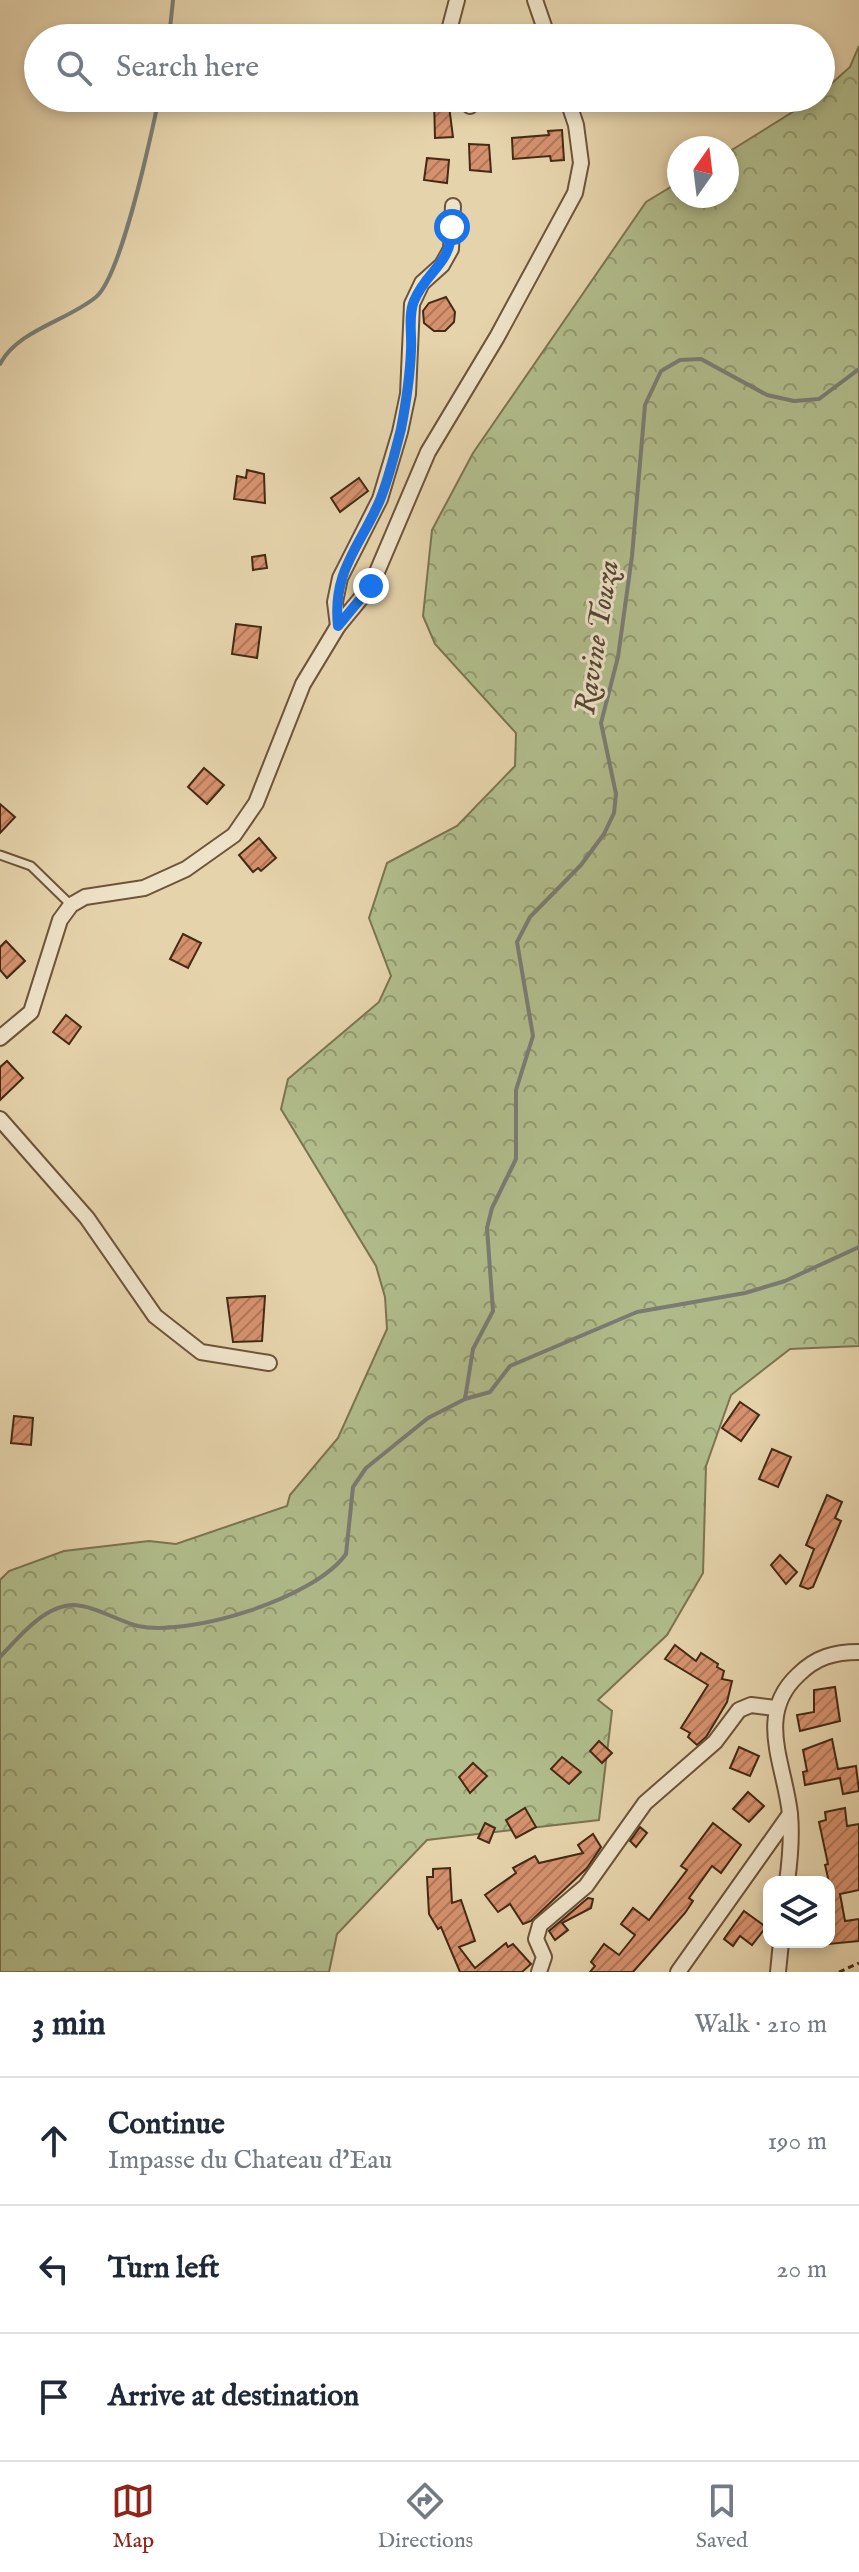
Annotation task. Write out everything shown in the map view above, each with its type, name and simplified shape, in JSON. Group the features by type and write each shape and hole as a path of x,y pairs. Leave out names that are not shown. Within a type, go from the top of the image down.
{"street":[{"path":"451,24 457,0"},
{"path":"535,0 543,24"},
{"path":"0,1038 31,1012 60,920 71,905 85,897 144,888 186,869 234,835 256,803 303,684 338,626 371,586 428,452 497,337 575,193 581,163 572,112"},
{"path":"338,626 335,602 340,578 380,499 400,432 408,394 412,304 422,283 442,265 451,249 453,206"},
{"path":"0,1119 87,1218 155,1316 201,1352 269,1363"},
{"path":"788,1876 790,1814 779,1767 775,1708 792,1680 807,1666 827,1655 859,1652"},
{"path":"539,1972 544,1957 536,1939 540,1925 586,1886 645,1803 715,1742 739,1710 751,1705 775,1708"},
{"path":"678,1972 790,1814"},
{"path":"760,1856 789,1866"},
{"path":"778,1972 780,1948"}],"lane":[{"path":"0,855 31,866 71,905"}],"path":[{"path":"839,1972 859,1963"}],"green space":[{"path":"859,46 859,1346 790,1349 731,1395 706,1466 703,1573 667,1635 598,1700 612,1711 599,1820 427,1840 337,1934 329,1972 0,1972 0,1580 9,1571 64,1551 149,1541 176,1544 287,1506 290,1495 338,1438 387,1329 385,1297 376,1266 281,1109 288,1079 379,1002 391,976 369,918 387,863 457,826 515,766 516,733 435,644 423,616 432,530 473,453 646,202 667,189 667,208 739,208 739,146 793,112 835,112 835,80 850,67"}],"building":[{"path":"434,112 450,112 453,137 435,138"},
{"path":"562,130 564,160 551,161 550,156 513,159 512,138 549,135 548,131"},
{"path":"469,144 489,145 491,172 470,170"},
{"path":"427,158 449,160 447,183 424,180"},
{"path":"446,297 455,312 454,322 445,331 434,331 424,323 423,311 429,303"},
{"path":"247,470 264,474 265,503 234,499 237,476 246,478"},
{"path":"359,478 368,491 340,512 331,498"},
{"path":"265,555 267,568 253,570 252,557"},
{"path":"236,624 261,627 257,658 232,654"},
{"path":"204,768 224,785 207,804 188,787"},
{"path":"0,804 15,817 0,833"},
{"path":"259,838 276,858 261,871 258,868 253,872 239,855"},
{"path":"183,934 201,943 188,968 170,959"},
{"path":"6,941 25,961 7,978 0,970 0,947"},
{"path":"66,1015 81,1027 69,1044 53,1032"},
{"path":"7,1061 23,1078 0,1100 0,1067"},
{"path":"265,1296 262,1341 233,1342 227,1298"},
{"path":"740,1402 759,1415 741,1441 722,1428"},
{"path":"14,1416 33,1418 31,1445 11,1443"},
{"path":"772,1449 791,1457 778,1487 759,1479"},
{"path":"827,1495 842,1502 835,1518 841,1521 813,1587 808,1589 800,1586 814,1549 806,1545"},
{"path":"780,1555 797,1572 786,1584 771,1565"},
{"path":"675,1645 696,1661 701,1653 724,1671 722,1679 732,1681 727,1702 706,1737 697,1745 688,1737 690,1733 681,1728 708,1685 665,1659"},
{"path":"835,1687 840,1721 800,1731 797,1715 814,1712 814,1690"},
{"path":"832,1739 838,1769 856,1766 859,1791 843,1794 840,1778 805,1785 803,1772 807,1771 803,1750"},
{"path":"599,1741 612,1753 602,1763 590,1751"},
{"path":"739,1747 759,1756 750,1776 730,1768"},
{"path":"562,1757 581,1772 569,1784 551,1769"},
{"path":"473,1763 487,1776 470,1793 459,1777"},
{"path":"748,1792 764,1806 749,1822 733,1809"},
{"path":"525,1808 536,1827 516,1838 506,1820"},
{"path":"845,1808 847,1826 859,1824 859,1890 840,1894 845,1921 859,1919 859,1941 835,1943 835,1876 828,1876 819,1822 826,1820 825,1812"},
{"path":"485,1823 495,1828 489,1843 478,1838"},
{"path":"713,1823 741,1845 721,1873 712,1866 689,1898 693,1901 685,1913 633,1972 590,1972 595,1966 591,1962 604,1944 619,1955 635,1935 621,1924 633,1908 649,1920 687,1870 681,1866"},
{"path":"640,1827 647,1833 636,1847 630,1841"},
{"path":"593,1834 601,1847 587,1868 531,1921 523,1924 510,1904 498,1912 485,1895 516,1873 513,1868 535,1856 539,1863 583,1853 578,1845"},
{"path":"450,1868 452,1903 461,1900 475,1941 459,1947 475,1968 506,1943 508,1947 513,1944 531,1964 522,1972 460,1972 441,1927 438,1929 429,1914 427,1877 433,1877 433,1869"},
{"path":"588,1898 593,1899 591,1908 562,1923 568,1930 555,1940 549,1931"},
{"path":"744,1911 763,1925 763,1931 752,1945 740,1936 733,1946 724,1939"}],"waterway":[{"path":"170,24 173,0"},
{"path":"0,364 19,343 96,297 106,284 134,204 156,112"},
{"name":"Ravine Touza","path":"465,1399 473,1349 493,1311 487,1228 492,1208 516,1159 516,1090 533,1036 517,942 530,917 581,865 604,834 614,813 616,794 601,723 618,657 632,556 645,405 661,371 680,360 701,359 767,395 794,401 819,399 859,369"},
{"name":"Ravine Touza","path":"0,1657 32,1624 63,1606 82,1606 138,1626 161,1628 218,1620 280,1599 308,1585 346,1554 353,1487 366,1468 428,1418 465,1399 490,1392 510,1366 637,1312 745,1293 785,1281 859,1247"}],"route":[{"path":"371,586 338,626 335,602 340,578 380,499 400,432 408,394 412,304 422,283 442,265 451,249 452,227"}]}
